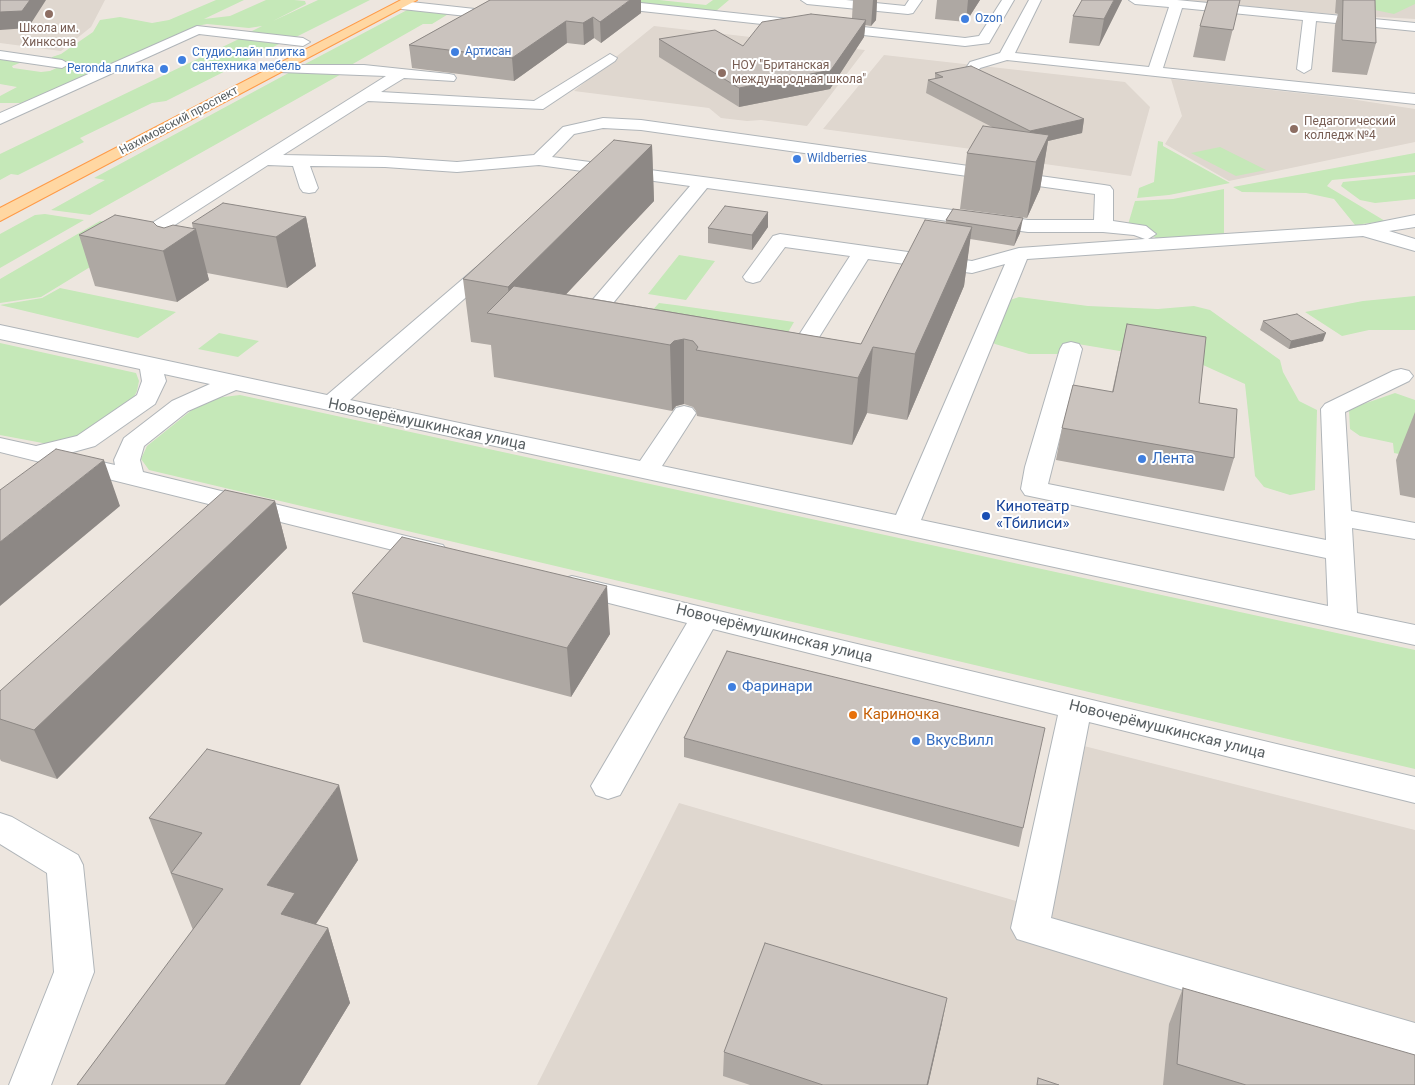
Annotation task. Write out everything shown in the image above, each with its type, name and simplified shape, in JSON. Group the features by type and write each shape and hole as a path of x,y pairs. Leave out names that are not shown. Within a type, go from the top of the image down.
{"main road":[{"name":"Нахимовский проспект","path":"120,135 386,0"},
{"name":"Нахимовский проспект","path":"0,215 406,2"},
{"path":"0,197 18,188"}],"street":[{"path":"406,2 485,14 512,5 519,0"},
{"path":"577,0 965,42 984,40 1008,0"},
{"path":"816,0 908,10 916,0"},
{"path":"1006,56 1035,0"},
{"path":"1135,0 1415,27"},
{"path":"1154,72 1177,4"},
{"path":"722,16 735,5"},
{"path":"1304,70 1310,17"},
{"path":"0,119 197,30 303,42"},
{"path":"0,55 62,64"},
{"path":"1017,95 974,75 971,71 975,65 1006,56 1415,99"},
{"path":"366,96 538,106 610,58"},
{"path":"281,68 364,69 449,78"},
{"path":"132,244 401,73"},
{"path":"539,160 569,130 602,123 641,125 1104,190 1103,226"},
{"path":"266,160 385,162 457,167 539,160 593,176 703,182 1028,226 1103,226 1139,230 1158,242"},
{"path":"300,160 309,188"},
{"path":"586,347 567,344 703,182"},
{"path":"753,278 780,240 972,267 1019,254 1158,242 1364,230 1415,221"},
{"path":"1364,230 1415,245"},
{"path":"773,378 782,379 862,252"},
{"path":"331,404 504,253"},
{"path":"905,526 1019,254"},
{"name":"Новочерёмушкинская улица","path":"0,332 231,383 1415,634"},
{"path":"1071,349 1038,467 1034,489 1340,552"},
{"path":"15,452 86,441 147,399 154,381 151,365"},
{"path":"1343,619 1333,409 1410,378"},
{"path":"132,477 127,460 128,452 133,443 180,406 231,383"},
{"path":"646,471 684,413"},
{"path":"15,452 132,477 220,510 462,558"},
{"path":"1338,517 1415,531"},
{"name":"Новочерёмушкинская улица","path":"549,579 1415,790"},
{"path":"608,786 705,617"},
{"path":"1076,707 1030,928 1415,1042"},
{"path":"0,827 65,865 74,972 30,1085"}],"shaded area":[{"name":"Школа им. Хинксона","path":"0,0 105,0 91,27 61,51 0,43"},
{"path":"1184,0 1415,0 1415,19 1342,15"},
{"name":"НОУ \"Британская международная школа\"","path":"654,26 865,50 807,126 761,120 747,121 721,118 709,108 574,91"},
{"path":"884,55 1125,82 1150,107 1131,176 1023,161 1001,153 823,129"},
{"name":"Педагогический колледж №4","path":"1171,79 1344,98 1415,109 1415,142 1229,181 1165,144 1182,116"},
{"path":"1080,745 1415,830 1415,1085 537,1085 679,803 1047,910"}],"green space":[{"path":"216,0 244,0 204,19 230,16 266,0 305,1 306,4 273,21 318,0 370,0 294,38 248,33 262,26 249,28 207,24 197,26 95,73 21,103 0,103 0,96 17,87 0,84 0,58 22,62 12,66 13,68 41,72 50,71 63,65 51,60 52,57 61,54 93,32 100,20 120,17 152,23 169,20"},
{"path":"612,0 659,0 706,5 713,0 729,0 716,11"},
{"path":"1361,0 1415,0 1415,4 1394,14 1351,5"},
{"path":"409,9 450,13 432,24 423,24 351,65 305,64"},
{"path":"241,38 283,42 166,101 152,103 80,138 84,142 18,175 11,174 0,180 0,154"},
{"path":"294,70 345,72 90,215 51,210 105,180 94,178"},
{"path":"1158,141 1163,142 1163,146 1230,183 1169,195 1137,198 1139,188 1154,182"},
{"path":"1220,147 1266,170 1236,176 1191,153"},
{"path":"1415,153 1415,172 1332,180 1327,186 1385,221 1355,225 1334,199 1306,193 1242,192 1233,187"},
{"path":"1415,175 1415,199 1375,203 1360,200 1341,186 1343,182"},
{"path":"1224,189 1224,236 1159,240 1142,229 1127,228 1135,201 1173,199"},
{"path":"45,214 84,220 0,268 0,234 35,215"},
{"path":"100,221 154,228 41,297 0,303 0,279"},
{"path":"679,255 715,261 686,300 648,294"},
{"path":"60,288 176,312 138,338 0,305 42,298"},
{"path":"1415,296 1415,330 1369,330 1342,336 1305,312 1363,301"},
{"path":"1019,297 1088,306 1158,309 1194,306 1210,310 1280,360 1283,372 1299,401 1317,410 1315,490 1290,495 1264,487 1255,476 1245,384 1203,365 1072,343 1060,354 1029,354 995,344 990,340 996,321 1010,300"},
{"path":"659,303 794,322 776,353 646,317"},
{"path":"219,333 259,341 238,357 198,349"},
{"path":"0,343 136,373 139,381 137,391 132,401 77,437 48,444 0,435"},
{"path":"1395,393 1415,400 1415,457 1394,453 1393,443 1360,436 1350,429 1349,409"},
{"path":"240,395 1415,650 1415,769 149,470 141,459 147,446 198,405 215,398"}],"building":[{"path":"0,0 30,0 22,11 0,12"},
{"path":"490,0 630,0 600,22 593,17 583,23 566,21 512,58 409,45"},
{"path":"1082,0 1114,0 1104,19 1073,16"},
{"path":"1208,0 1240,0 1233,30 1200,26"},
{"path":"1343,0 1375,0 1376,43 1342,40"},
{"path":"811,14 866,20 831,70 739,88 659,39 715,30 743,46 762,22"},
{"path":"971,66 1084,119 1030,131 928,80 943,77 935,73"},
{"path":"983,126 1049,135 1036,162 967,153"},
{"path":"614,140 652,145 508,287 463,279"},
{"path":"223,203 306,217 276,237 192,223"},
{"path":"725,206 768,212 752,235 708,228"},
{"path":"953,209 1023,218 1017,231 946,220"},
{"path":"115,215 153,222 157,226 164,228 173,225 196,229 163,251 79,235"},
{"path":"925,220 972,227 915,354 873,347 858,378 696,350 698,347 693,341 684,339 674,341 670,345 487,313 514,286 861,344"},
{"path":"1297,314 1326,333 1291,341 1263,321"},
{"path":"1127,324 1206,337 1199,403 1237,409 1234,458 1062,428 1073,385 1113,392"},
{"path":"56,449 104,460 0,542 0,490"},
{"path":"225,490 275,501 34,730 0,719 0,691"},
{"path":"402,537 607,586 567,648 352,593"},
{"path":"727,651 1045,728 1023,828 684,738"},
{"path":"207,749 339,785 267,885 295,893 281,914 328,928 225,1085 77,1085 223,889 171,873 202,833 149,818"},
{"path":"765,943 947,998 927,1085 823,1085 724,1052"},
{"path":"1183,988 1415,1055 1415,1085 1246,1085 1177,1064"},
{"path":"1038,1078 1059,1085 1037,1085"}],"place":[{"name":"Школа им. Хинксона","path":"49,14"},
{"name":"Ozon","path":"965,19"},
{"name":"Артисан","path":"455,52"},
{"name":"Студио-лайн плитка сантехника мебель","path":"182,60"},
{"name":"Peronda плитка","path":"164,69"},
{"name":"НОУ \"Британская международная школа\"","path":"722,73"},
{"name":"Педагогический колледж №4","path":"1294,129"},
{"name":"Wildberries","path":"797,159"},
{"name":"Лента","path":"1142,459"},
{"name":"Кинотеатр «Тбилиси»","path":"986,516"},
{"name":"Фаринари","path":"732,687"},
{"name":"Кариночка","path":"853,715"},
{"name":"ВкусВилл","path":"916,741"}]}
